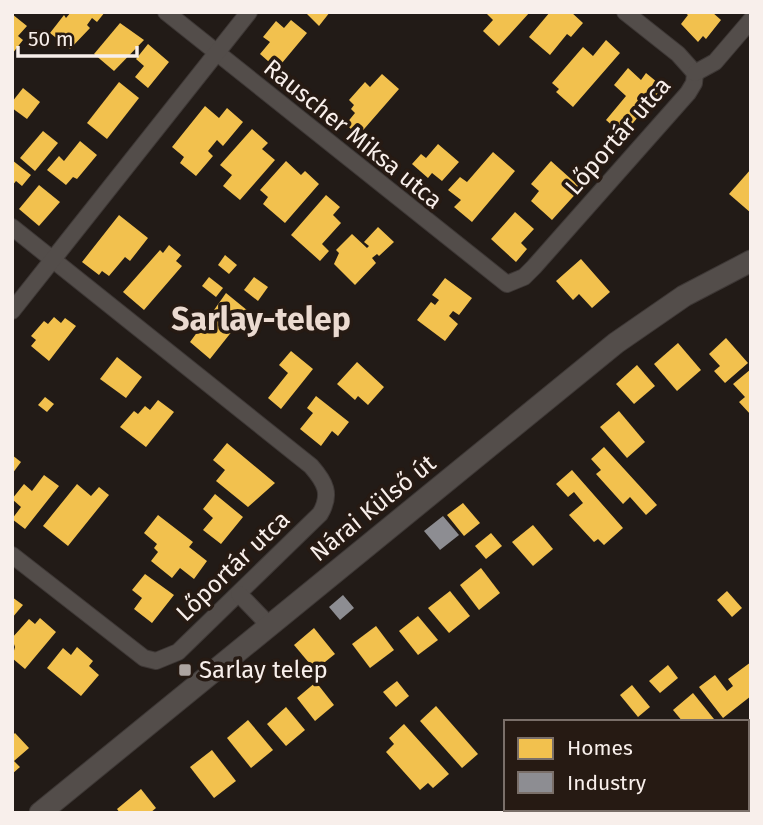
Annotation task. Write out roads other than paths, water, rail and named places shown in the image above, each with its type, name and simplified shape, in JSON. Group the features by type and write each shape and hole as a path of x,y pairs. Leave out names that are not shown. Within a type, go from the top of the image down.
{"street":[{"name":"Rauscher Miksa utca","path":"166,12 496,278 507,284 515,281"},
{"path":"12,311 249,12"},
{"path":"625,12 678,54 695,73"},
{"name":"Lőportár utca","path":"515,281 534,267 688,93 694,83 695,73 715,62 751,20"},
{"path":"12,227 54,260"},
{"name":"Lőportár utca","path":"12,555 144,658 156,661 178,652 320,513 326,503 327,492 322,479 311,466 54,260"},
{"name":"Nárai Külső út","path":"40,813 616,343 684,296 751,261"},
{"path":"239,594 270,626"}],"place":[{"name":"Sarlay telep","path":"185,670"}],"district":[{"name":"Sarlay-telep","path":"261,319"}]}
